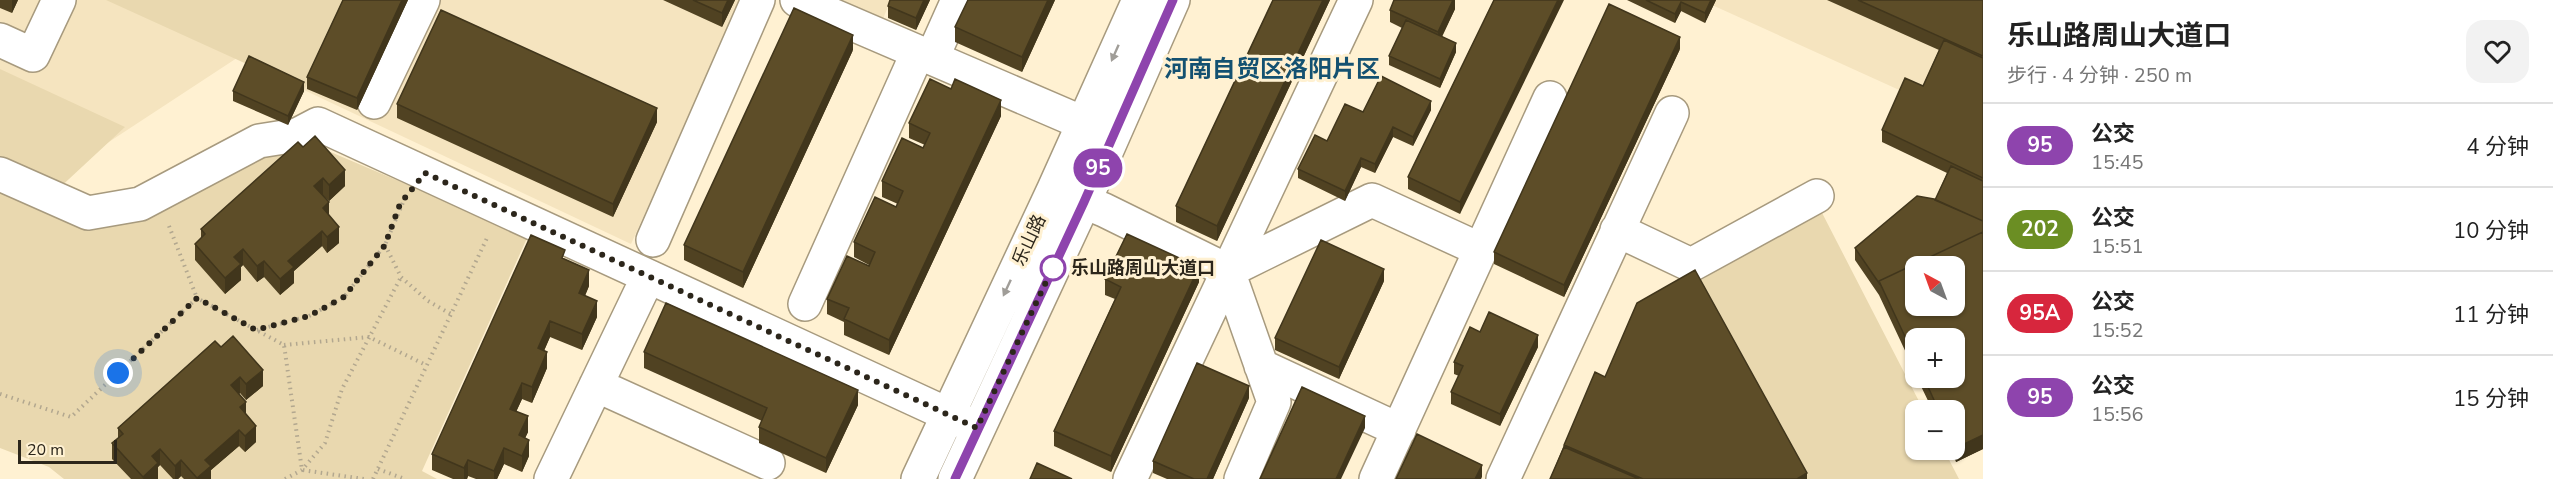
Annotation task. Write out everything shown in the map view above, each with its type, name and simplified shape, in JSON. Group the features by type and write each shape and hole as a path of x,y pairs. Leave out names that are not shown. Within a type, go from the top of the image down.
{"main road":[{"path":"0,40 33,55 58,0"},
{"path":"374,102 423,0"},
{"path":"653,240 758,0"},
{"path":"796,0 1083,123"},
{"path":"805,304 925,55 958,0"},
{"name":"乐山路","path":"918,479 1054,189 1139,0"},
{"name":"乐山路","path":"955,479 1084,202 1173,0"},
{"path":"1130,479 1356,0"},
{"path":"1376,479 1550,98"},
{"path":"1503,479 1672,113"},
{"path":"0,174 88,213 140,204 259,141 297,135 318,124 977,428"},
{"path":"1054,189 1228,271 1274,402 1241,479"},
{"path":"1617,231 1691,265 1817,196"},
{"path":"1228,271 1372,200 1481,250"},
{"path":"551,479 648,277"},
{"path":"1261,366 1399,429"},
{"path":"596,385 768,463"}],"path":[{"path":"256,330 309,316 344,297 385,245 400,204 425,173"},
{"path":"157,195 197,298 284,345 369,337 426,365"},
{"path":"373,479 501,208"},
{"path":"385,245 401,277 428,301 451,314"},
{"path":"285,479 302,470 325,443 342,389 401,277"},
{"path":"0,394 71,417 197,298"},
{"path":"284,345 302,470"},
{"path":"378,469 405,479"},
{"path":"302,470 364,479"}],"shaded area":[{"path":"0,0 345,0 306,88 347,0 741,0 631,244 304,90 243,54 54,178 0,151"},
{"path":"106,0 347,0 304,90"},
{"path":"837,0 891,0 882,21"},
{"path":"1701,0 1983,0 1983,128"},
{"path":"0,69 125,127 55,192 0,162"},
{"path":"307,142 528,236 422,471 437,479 64,479 49,467 0,448 0,189 131,218 263,150"},
{"path":"1819,207 1905,374 1905,388 1912,388 1918,400 1905,400 1905,460 1949,460 1959,479 1803,479 1695,284"}],"building":[{"path":"343,0 402,0 357,98 307,77"},
{"path":"693,0 728,0 722,13"},
{"path":"890,0 924,0 916,18 888,6"},
{"path":"968,0 1048,0 1022,57 955,27"},
{"path":"1273,0 1323,0 1217,226 1176,206"},
{"path":"1394,0 1453,0 1438,32 1390,10"},
{"path":"1494,0 1558,0 1460,202 1408,177"},
{"path":"1646,0 1711,0 1705,13 1681,2 1675,14"},
{"path":"1858,0 1983,0 1983,56"},
{"path":"1609,4 1680,37 1564,285 1494,252"},
{"path":"794,8 853,35 743,272 684,245"},
{"path":"441,10 657,108 613,204 397,104"},
{"path":"1406,20 1456,43 1440,79 1389,56"},
{"path":"1944,40 1983,58 1983,178 1882,130 1905,78 1923,86"},
{"path":"249,56 304,82 288,116 233,91"},
{"path":"1381,76 1431,101 1413,137 1393,127 1375,164 1361,158 1345,191 1298,169 1315,135 1327,141 1345,104 1363,112"},
{"path":"930,79 951,89 955,79 1001,100 889,340 844,319 849,308 827,299 847,256 869,266 875,252 854,242 875,197 896,207 903,191 882,181 902,138 923,148 930,133 909,123"},
{"path":"315,136 345,170 329,185 323,178 314,186 329,202 323,208 339,227 327,237 322,231 288,261 294,267 280,279 264,261 257,266 243,249 234,257 241,264 225,278 195,244 205,234 201,229 298,142 303,147"},
{"path":"1951,166 1983,181 1983,221 1935,200"},
{"path":"1917,196 1934,199 1983,221 1983,232 1932,256 1905,256 1905,269 1879,283 1855,248"},
{"path":"1983,232 1983,435 1965,444 1965,400 1934,400 1929,388 1965,388 1965,328 1905,328 1905,337 1879,281 1905,269 1905,316 1965,316 1965,256 1932,256"},
{"path":"1127,234 1199,267 1111,456 1054,431 1121,287 1105,279"},
{"path":"531,235 565,250 562,258 589,270 579,293 597,301 582,334 550,321 538,348 547,352 532,387 522,383 510,409 528,416 519,435 529,440 522,456 504,448 494,471 468,460 464,468 432,454"},
{"path":"1321,240 1384,269 1339,367 1275,338"},
{"path":"1695,270 1807,473 1797,479 1643,479 1564,445 1595,372 1605,377 1637,303"},
{"path":"666,303 858,390 826,458 759,427 767,408 644,352"},
{"path":"1489,312 1538,335 1500,414 1451,392 1463,366 1454,362 1470,327 1480,332"},
{"path":"233,336 263,370 246,384 240,377 231,385 246,402 240,407 256,426 245,436 239,430 205,460 211,466 197,478 181,460 175,466 160,449 152,456 158,463 143,477 112,443 123,434 118,428 215,341 221,347"},
{"path":"1197,363 1249,386 1207,479 1194,479 1153,461"},
{"path":"1302,387 1365,416 1336,479 1260,479"},
{"path":"1417,434 1482,465 1475,479 1396,479"},
{"path":"1564,447 1639,479 1550,479"},
{"path":"1037,463 1072,479 1030,479"}],"bus line":[{"name":"95","path":"955,479 1084,202 1173,0"}],"place":[{"name":"乐山路周山大道口","path":"1053,268"}],"district":[{"name":"河南自贸区洛阳片区","path":"1272,69"}],"route":[{"path":"118,373 197,298 256,330 309,316 344,297 385,245 400,204 425,173 977,428 1055,263 1053,268"}]}
